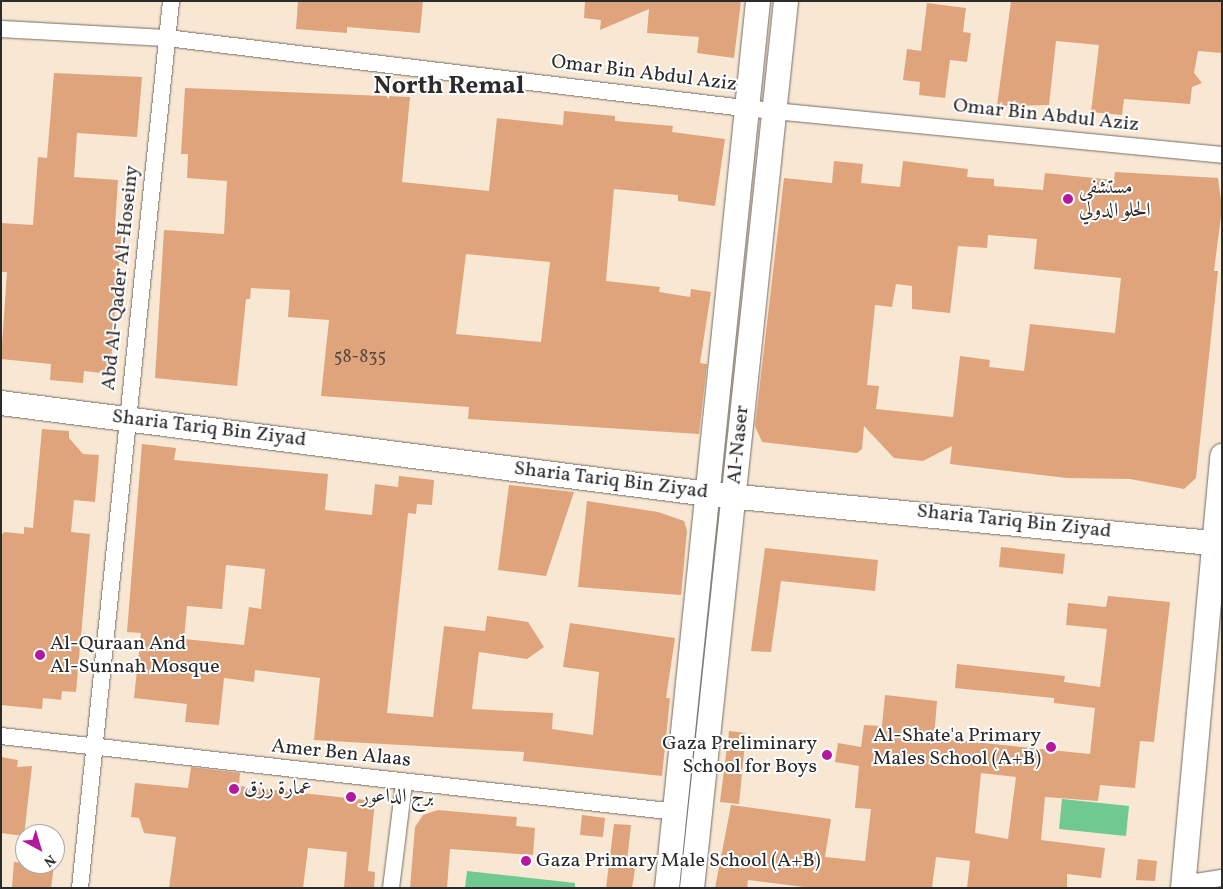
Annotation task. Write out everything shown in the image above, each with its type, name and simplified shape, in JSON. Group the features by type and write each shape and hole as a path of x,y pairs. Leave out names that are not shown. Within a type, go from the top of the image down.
{"main road":[{"name":"Al-Naser","path":"667,888 708,494 744,108 758,1"},
{"name":"Al-Naser","path":"692,888 734,495 772,110 786,1"},
{"name":"Sharia Tariq Bin Ziyad","path":"1,403 708,494 734,495 1217,544"},
{"path":"1183,886 1217,544 1222,456"}],"street":[{"name":"Abd Al-Qader Al-Hoseiny","path":"80,888 97,749 128,418 171,1"},
{"name":"Omar Bin Abdul Aziz","path":"1,29 167,38 744,108 1222,155"},
{"name":"Amer Ben Alaas","path":"1,736 97,749 676,812"},
{"path":"391,888 404,782"},
{"path":"1183,886 1222,878"}],"green space":[{"path":"1062,799 1129,806 1126,836 1059,829"},
{"path":"467,871 575,883 575,888 465,888"}],"building":[{"path":"298,1 423,1 420,33 347,27 347,33 296,29"},
{"path":"585,1 741,1 734,58 697,53 699,37 647,33 649,9 600,30 601,20 584,18"},
{"path":"1011,1 1222,1 1222,53 1198,51 1194,73 1202,83 1192,87 1190,104 1124,99 1122,115 1091,112 1099,45 1056,41 1049,105 997,106"},
{"path":"927,3 966,8 963,32 971,33 967,62 950,60 945,98 919,95 920,82 903,80 907,49 921,51"},
{"path":"54,73 142,77 137,137 77,133 74,177 118,180 115,226 122,226 110,374 84,371 83,383 50,380 51,364 1,359 7,272 1,272 1,223 33,225 38,157 47,158"},
{"path":"185,88 410,97 402,182 489,191 497,118 563,125 564,111 615,116 615,121 673,126 672,132 725,139 715,206 678,201 678,195 614,189 606,281 660,287 659,292 690,297 691,289 711,292 700,363 707,364 699,434 468,419 469,407 321,396 329,320 288,317 290,290 251,288 250,299 246,299 237,386 155,378 164,230 224,234 227,181 187,178 188,154 181,154","holes":["466,254 550,262 541,342 456,334"]},
{"path":"834,161 863,164 861,183 900,187 903,161 968,169 967,177 994,179 994,186 1043,190 1045,173 1114,180 1115,172 1218,178 1222,208 1214,271 1218,271 1196,478 1184,489 1130,479 1067,478 950,464 952,446 923,461 894,458 864,426 862,449 857,453 762,442 755,426 784,178 832,183","holes":["988,235 1037,239 1034,269 1121,278 1115,333 1030,324 1024,371 989,367 990,360 960,356 953,417 876,409 879,386 867,385 875,305 892,307 896,284 912,286 912,309 950,313 958,246 987,248"]},
{"path":"42,429 69,431 69,438 83,454 99,455 95,502 74,500 71,532 90,534 76,692 62,691 61,700 43,698 42,709 1,705 1,536 4,532 24,534 24,527 33,528"},
{"path":"142,444 176,448 174,460 328,474 325,510 372,515 375,484 398,487 399,476 434,480 432,505 417,504 416,514 408,513 387,713 433,717 444,626 485,631 487,616 528,622 544,647 527,659 479,652 472,709 553,713 552,729 593,735 599,672 563,667 570,623 675,638 666,698 670,698 662,776 523,761 524,752 314,740 320,678 255,670 254,682 224,678 219,725 185,722 187,704 134,698 141,633 127,632","holes":["226,565 265,569 261,609 249,607 244,645 184,639 187,606 222,609"]},
{"path":"509,485 574,492 546,576 498,570"},
{"path":"587,501 658,512 684,521 687,531 681,595 578,587"},
{"path":"1001,547 1065,554 1063,574 999,567"},
{"path":"765,548 878,560 875,591 781,581 771,652 751,651"},
{"path":"1108,596 1170,602 1154,742 1140,741 1135,788 1100,785 1098,801 1045,797 1041,840 1105,848 1101,878 1067,874 1067,888 967,888 970,861 936,857 932,888 812,888 748,880 747,888 715,888 731,805 831,819 825,857 865,861 871,809 855,808 859,766 835,762 838,743 861,747 864,725 882,726 885,695 937,701 934,738 1090,754 1095,708 1054,703 1054,698 955,688 957,664 1065,676 1064,682 1100,687 1107,629 1066,625 1068,603 1106,607","holes":["981,773 1016,777 1008,839 975,833"]},
{"path":"729,731 746,733 739,804 720,802"},
{"path":"1,757 18,760 17,767 32,766 25,824 15,824 15,835 1,833"},
{"path":"191,767 240,773 239,786 375,801 368,871 375,872 374,888 344,888 347,852 308,848 303,888 169,888 176,837 144,833 139,818 131,817 135,783 188,788"},
{"path":"438,810 517,817 516,826 535,828 533,855 450,849 447,888 410,888 415,827 423,815"},
{"path":"582,815 605,818 603,837 580,835"},
{"path":"614,824 631,825 627,861 636,862 632,888 606,888"},
{"path":"1138,859 1157,861 1155,881 1136,880"},
{"path":"14,862 15,874 53,874 51,888 12,888"}],"place":[{"name":"مستشفى الحلو الدولي","path":"1068,199"},
{"name":"Al-Quraan And Al-Sunnah Mosque","path":"40,655"},
{"name":"Al-Shate'a Primary Males School (A+B)","path":"1051,747"},
{"name":"Gaza Preliminary School for Boys","path":"827,755"},
{"name":"عمارة رزق","path":"234,789"},
{"name":"برج الداعور","path":"351,797"},
{"name":"Gaza Primary Male School (A+B)","path":"526,861"}],"district":[{"name":"North Remal","path":"449,87"}]}
